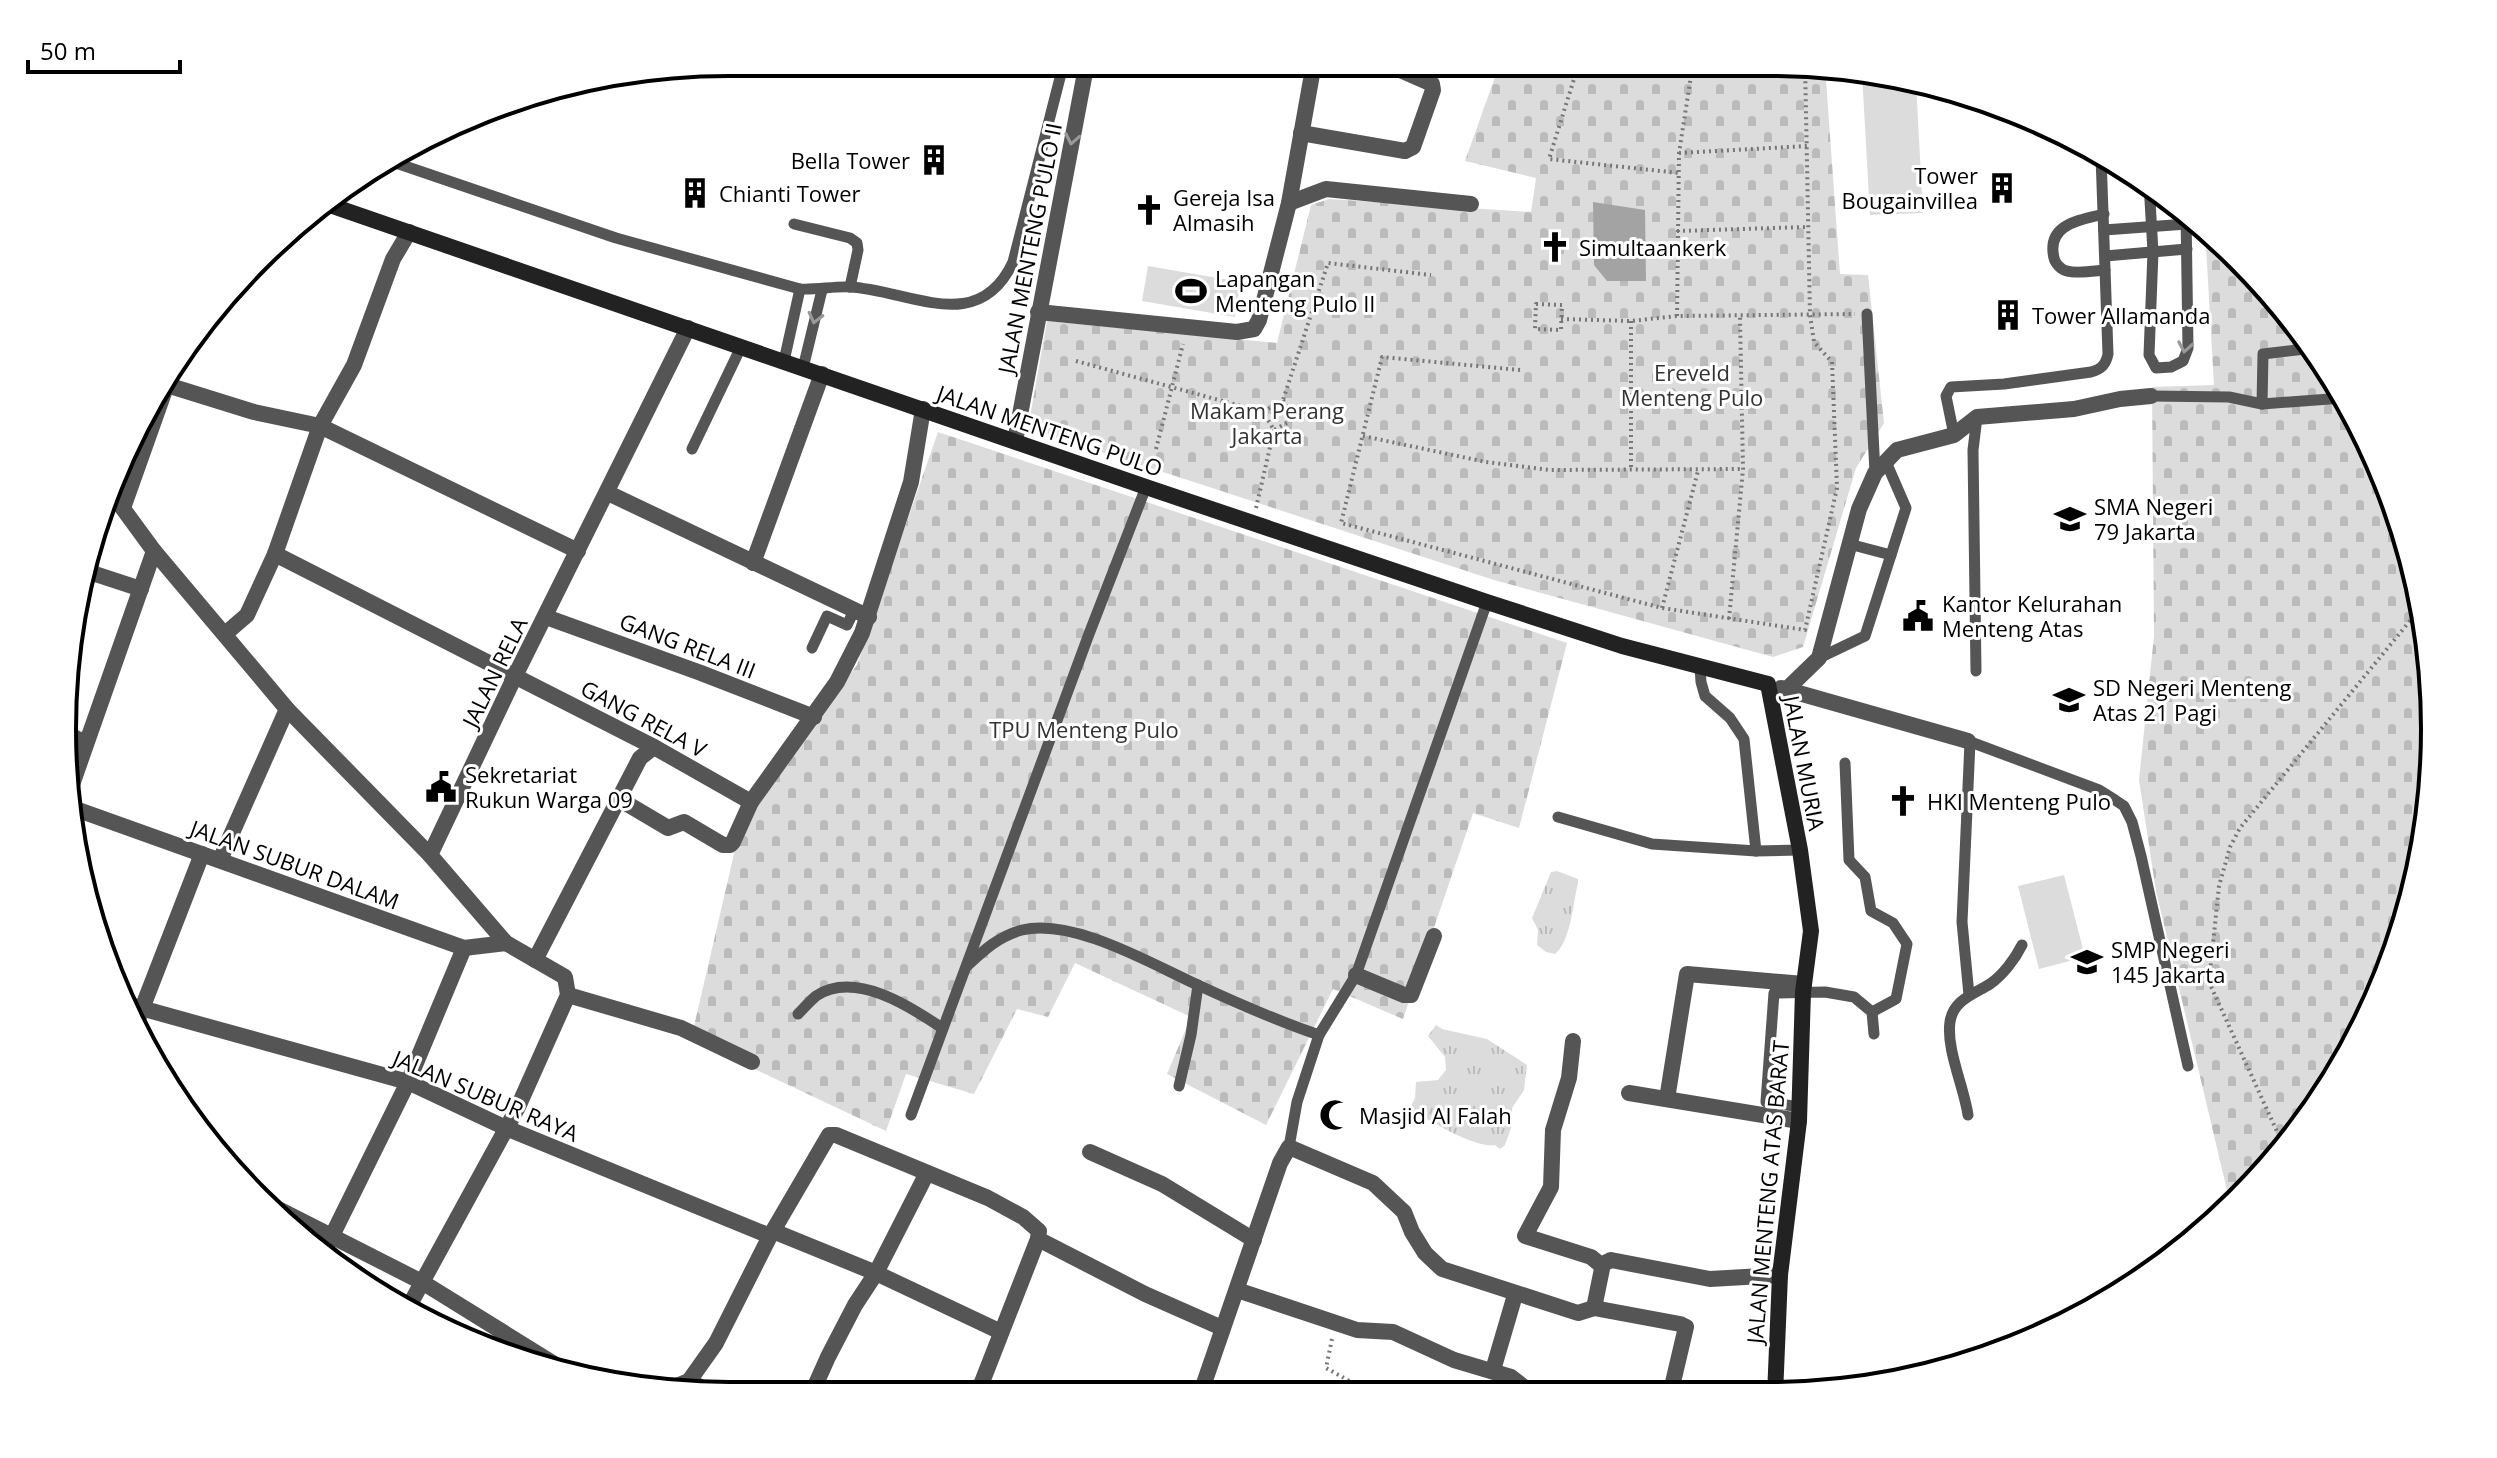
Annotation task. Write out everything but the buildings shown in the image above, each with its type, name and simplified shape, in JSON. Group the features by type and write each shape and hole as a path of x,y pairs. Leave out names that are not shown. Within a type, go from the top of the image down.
{"street":[{"name":"JALAN MENTENG PULO II","path":"1015,441 1084,76"},
{"path":"1038,312 1237,332 1254,329 1259,320 1289,203 1312,76"},
{"path":"1301,133 1405,151 1413,147 1433,90 1432,84 1414,76"},
{"path":"1289,203 1326,189 1471,204"},
{"name":"JALAN MENTENG PULO","path":"336,207 1487,602 1622,646 1768,684"},
{"path":"225,634 247,615 275,554 320,426 354,365 393,259 409,232"},
{"name":"JALAN RELA","path":"430,855 688,328"},
{"path":"753,563 822,374"},
{"path":"173,387 254,412 320,426 578,551"},
{"path":"1787,689 1819,658 1859,509 1880,467 1897,450 1954,435 1977,417 2074,409 2151,396"},
{"path":"619,799 668,828 684,822 723,845 730,845 751,802 814,717 853,653 862,614 911,482 923,409"},
{"path":"148,431 118,502 154,551 287,709 430,855 506,943 535,960 567,988 681,1028 752,1062"},
{"path":"608,493 862,614"},
{"path":"77,770 154,551"},
{"name":"GANG RELA V","path":"275,554 654,747 751,802"},
{"path":"95,574 141,589"},
{"name":"GANG RELA III","path":"546,617 814,717"},
{"path":"1768,684 1969,741"},
{"name":"JALAN MURIA","path":"1768,684 1800,850"},
{"path":"220,860 287,709"},
{"path":"76,738 86,743"},
{"path":"535,960 640,758 654,747"},
{"name":"JALAN SUBUR DALAM","path":"82,811 471,948 506,943"},
{"name":"JALAN MENTENG ATAS BARAT","path":"1776,1382 1780,1275 1800,1114 1804,988 1811,931 1800,850"},
{"path":"138,1008 202,854"},
{"path":"1356,975 1408,996 1414,990 1434,936"},
{"path":"328,1245 471,948"},
{"path":"1667,1099 1687,974 1804,988"},
{"path":"412,1300 506,1128 567,988"},
{"name":"JALAN SUBUR RAYA","path":"140,1012 408,1082 506,1128 876,1273 1001,1332"},
{"path":"1573,1041 1569,1078 1553,1130 1551,1187 1525,1236 1591,1257 1602,1266"},
{"path":"1629,1093 1800,1114"},
{"path":"689,1381 716,1343 771,1234 829,1135 836,1135 988,1198 1023,1217 1039,1231 982,1382"},
{"path":"1204,1382 1280,1163 1289,1147 1373,1183 1404,1212 1425,1253 1442,1269 1578,1313 1594,1308 1686,1327 1673,1382"},
{"path":"1090,1152 1162,1184 1254,1240"},
{"path":"817,1382 855,1305 876,1273 927,1173"},
{"path":"1038,1239 1145,1294 1222,1328"},
{"path":"329,1245 422,1282 535,1352"},
{"path":"1594,1308 1602,1266 1611,1260 1710,1279 1780,1275"},
{"path":"1237,1290 1357,1330 1393,1332 1454,1360 1493,1370 1517,1382"},
{"path":"1493,1370 1515,1295"}],"lane":[{"path":"400,164 616,238 800,289 850,287 941,305 971,302 989,294 1006,277 1013,262 1060,76"},
{"path":"1954,435 1946,396 1951,387 2004,384 2091,372 2100,370 2106,363 2102,168"},
{"path":"2150,199 2153,252 2149,355 2156,368 2171,367 2183,361 2188,348 2186,228"},
{"path":"2104,214 2069,222 2059,228 2054,241 2054,258 2058,266 2067,271 2105,270"},
{"path":"2104,230 2178,220"},
{"path":"794,224 850,238 857,243 850,287"},
{"path":"2105,256 2187,249"},
{"path":"784,361 800,289"},
{"path":"803,368 822,290"},
{"path":"1819,658 1865,636 1906,508 1880,467 1867,314"},
{"path":"692,449 741,347"},
{"path":"2262,404 2263,354 2299,350"},
{"path":"2151,396 2229,397 2262,404 2331,399"},
{"path":"1976,671 1973,450 1977,417"},
{"path":"911,1115 963,969 1146,487"},
{"path":"1849,544 1891,555"},
{"path":"1289,1147 1297,1102 1319,1035 1356,975 1487,602"},
{"path":"812,648 827,616 847,625 862,614"},
{"path":"1700,667 1705,696 1730,718 1744,739 1756,851"},
{"path":"1973,993 1962,922 1969,741 2099,790 2124,806 2132,822 2141,856 2188,1066"},
{"path":"1845,763 1849,860 1865,877 1871,911 1893,923 1907,944 1896,999 1872,1012"},
{"path":"1558,817 1652,844 1756,851 1800,850"},
{"path":"963,969 994,941 1024,930 1065,930 1127,952 1286,1024 1319,1035"},
{"path":"1968,1115 1952,1048 1950,1022 1958,1004 1991,983 2016,957 2022,945"},
{"path":"1179,1086 1198,985"},
{"path":"798,1014 818,995 853,988 890,997 942,1028"},
{"path":"1800,1114 1766,1102 1774,993 1804,988 1854,997 1872,1012 1874,1034"}],"path":[{"path":"1575,76 1549,159 1679,173"},
{"path":"1677,316 1679,153 1691,76"},
{"path":"1520,370 1382,357 1341,523 1662,608 1805,630 1837,488 1832,362 1814,342 1810,315 1805,77"},
{"path":"1679,153 1807,146"},
{"path":"1677,231 1807,227"},
{"path":"1263,412 1283,400 1328,263 1431,275"},
{"path":"1536,304 1562,305 1561,319 1561,330 1535,329 1536,304"},
{"path":"1561,319 1631,321 1677,316 1849,314"},
{"path":"1729,619 1743,469 1740,317"},
{"path":"1631,321 1631,470"},
{"path":"1156,449 1183,344"},
{"path":"1076,361 1263,412 1274,430 1253,522"},
{"path":"1274,430 1294,419 1283,400"},
{"path":"1363,436 1486,462 1549,470 1743,469"},
{"path":"1662,608 1698,470"},
{"path":"2279,1136 2209,982 2223,865 2240,828 2411,620"},
{"path":"1335,1322 1326,1368 1351,1382"}],"green space":[{"name":"Ereveld Menteng Pulo","path":"1495,76 1826,79 1840,274 1868,275 1884,423 1856,468 1803,647 1773,657 1494,580 1028,428 1047,321 1277,343 1311,205 1329,199 1531,212 1536,178 1465,161"},
{"path":"1863,84 1917,94 1923,213 1870,215"},
{"path":"2206,244 2259,298 2286,331 2311,366 2354,440 2399,560 2415,644 2421,729 2420,772 2408,856 2399,898 2371,979 2334,1056 2311,1092 2259,1160 2228,1193 2156,891 2139,780 2154,636 2152,387 2214,385"},
{"name":"Lapangan Menteng Pulo II","path":"1148,266 1241,282 1235,317 1142,301"},
{"name":"TPU Menteng Pulo","path":"938,432 1567,643 1519,828 1473,813 1403,1019 1333,989 1266,1125 1167,1074 1191,1017 1075,963 1048,1017 1017,1009 974,1094 906,1074 886,1131 691,1039 744,811 857,665"},
{"path":"1557,871 1578,879 1578,883 1568,931 1555,954 1537,945 1538,930 1532,918 1551,872"},
{"path":"2064,875 2085,957 2039,969 2018,886"},
{"path":"1436,1025 1487,1039 1527,1065 1524,1090 1512,1108 1512,1125 1505,1145 1500,1149 1495,1145 1465,1139 1413,1111 1411,1106 1416,1082 1438,1080 1446,1070 1445,1057 1428,1036"}],"shaded area":[{"path":"1593,202 1645,210 1646,281 1607,281 1594,265"}],"place":[{"name":"Bella Tower","path":"934,160"},
{"name":"Tower Bougainvillea","path":"2002,188"},
{"name":"Chianti Tower","path":"695,193"},
{"name":"Gereja Isa Almasih","path":"1149,210"},
{"name":"Simultaankerk","path":"1555,247"},
{"name":"Lapangan Menteng Pulo II","path":"1191,291"},
{"name":"Tower Allamanda","path":"2008,315"},
{"name":"SMA Negeri 79 Jakarta","path":"2070,519"},
{"name":"Kantor Kelurahan Menteng Atas","path":"1918,616"},
{"name":"SD Negeri Menteng Atas 21 Pagi","path":"2069,700"},
{"name":"Sekretariat Rukun Warga 09","path":"441,787"},
{"name":"HKI Menteng Pulo","path":"1903,801"},
{"name":"SMP Negeri 145 Jakarta","path":"2087,962"},
{"name":"Masjid Al Falah","path":"1335,1115"}],"park label":[{"name":"Makam Perang Jakarta","path":"1267,422"}]}
